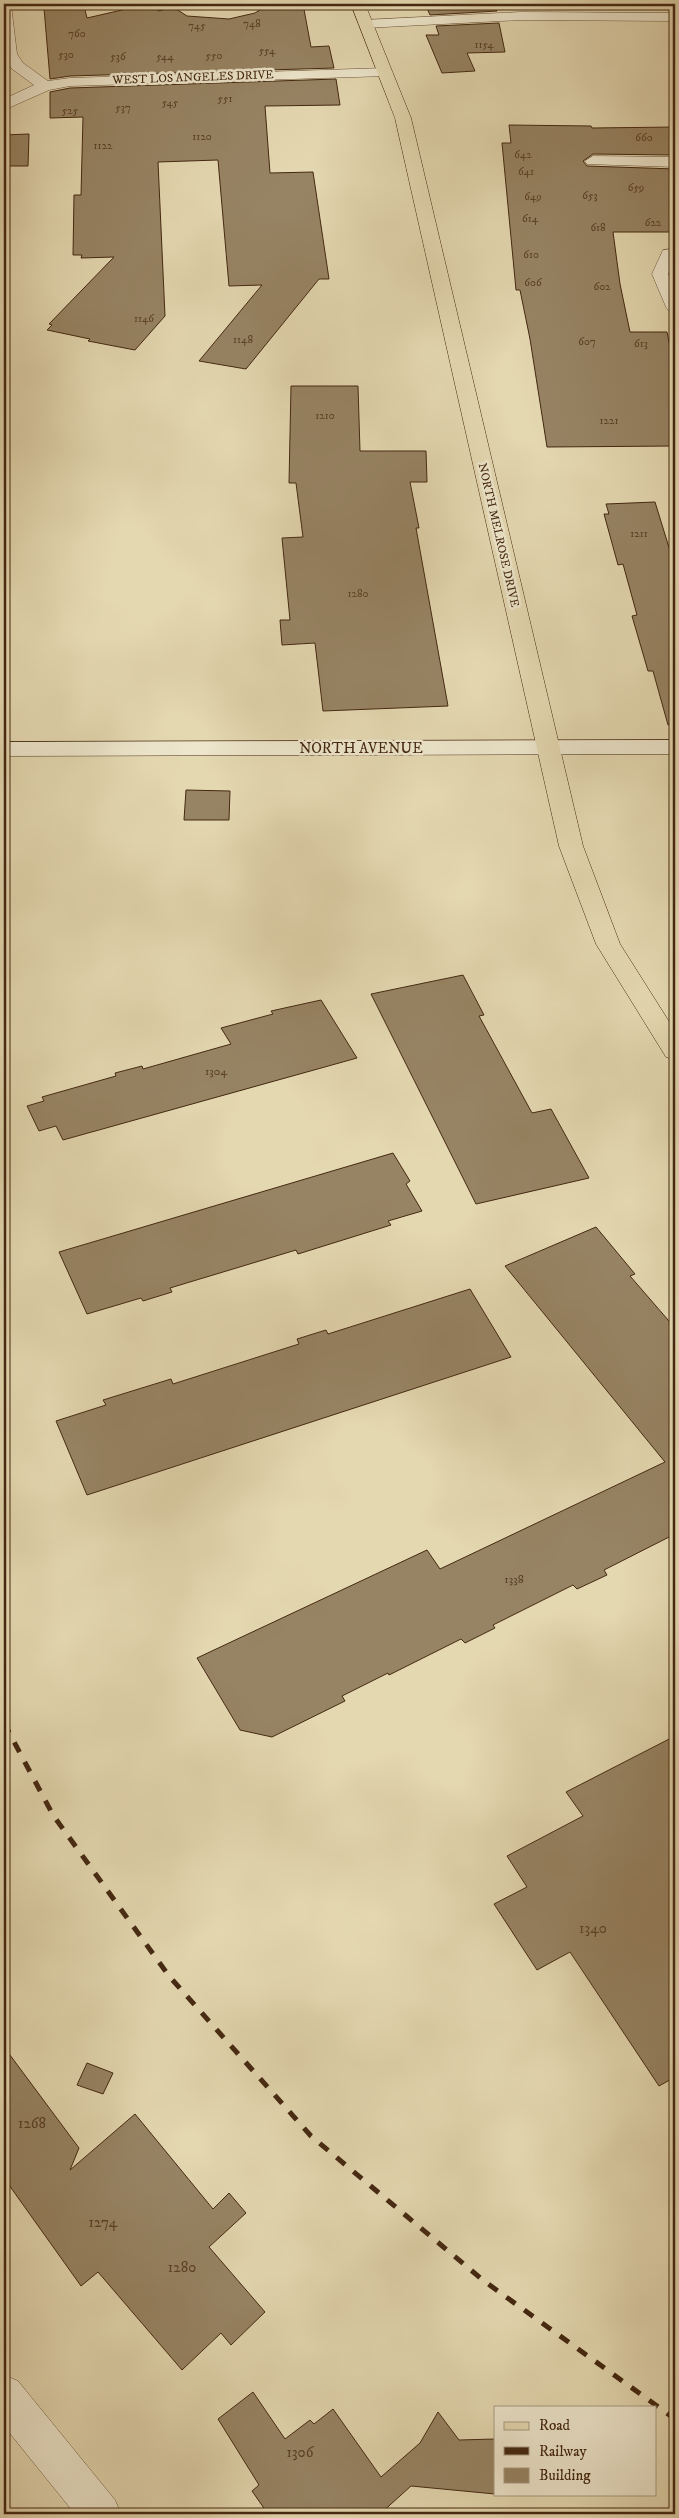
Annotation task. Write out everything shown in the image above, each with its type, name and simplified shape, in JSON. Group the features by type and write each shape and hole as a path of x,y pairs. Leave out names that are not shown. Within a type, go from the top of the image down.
{"main road":[{"name":"NORTH MELROSE DRIVE","path":"358,4 403,118 571,846 608,944 675,1050"}],"street":[{"path":"4,5 10,54 17,66 45,86"},
{"path":"365,24 521,16 675,17"},
{"name":"WEST LOS ANGELES DRIVE","path":"4,105 45,86 99,80 386,72"},
{"path":"593,161 675,162"},
{"path":"675,254 669,254 660,274 675,307"},
{"name":"NORTH AVENUE","path":"4,749 675,747"},
{"path":"4,2395 101,2514"}],"building":[{"path":"148,4 159,11 173,7 187,16 229,19 255,13 268,5 279,7 285,4 303,4 311,47 329,46 334,68 70,76 50,79 44,8 84,6 87,18"},
{"path":"425,4 495,4 497,11 430,15"},
{"path":"499,23 505,52 467,53 475,71 442,73 426,35 439,35 436,26"},
{"path":"336,79 340,105 265,106 270,173 313,172 329,279 319,279 246,369 199,361 262,285 229,286 218,160 158,162 165,316 135,350 88,341 90,339 47,330 52,325 49,324 114,257 81,258 82,255 73,255 74,195 81,195 83,117 50,118 50,92 70,88"},
{"path":"509,125 591,126 592,128 675,127 675,155 593,154 583,161 587,166 675,169 675,232 613,232 620,284 630,332 667,332 675,371 675,446 547,447 530,339 520,290 516,290 502,143 511,143"},
{"path":"29,134 28,166 4,166 4,135"},
{"path":"291,386 358,386 360,451 426,451 427,482 410,482 419,528 416,528 448,706 323,711 315,643 282,645 280,620 290,620 282,538 303,537 296,483 289,483"},
{"path":"655,502 675,567 675,724 668,725 653,671 648,671 632,616 637,615 623,564 618,565 604,514 609,514 606,504"},
{"path":"186,790 230,791 229,820 184,820"},
{"path":"463,975 484,1015 479,1016 532,1113 551,1109 589,1178 476,1204 371,994"},
{"path":"321,1000 357,1058 63,1140 56,1126 39,1131 27,1106 44,1101 42,1097 116,1076 115,1073 142,1066 143,1069 231,1044 221,1028 273,1014 271,1011"},
{"path":"393,1153 410,1181 406,1184 422,1211 388,1221 391,1225 298,1254 296,1250 170,1288 172,1292 143,1301 141,1298 87,1314 59,1252"},
{"path":"596,1227 635,1274 630,1276 675,1328 675,1534 604,1570 607,1575 577,1589 573,1585 493,1625 495,1628 465,1643 461,1639 389,1675 388,1673 342,1696 345,1701 272,1737 240,1730 197,1658 427,1550 440,1569 665,1462 505,1266"},
{"path":"470,1289 511,1357 87,1495 56,1421 106,1405 103,1400 171,1379 173,1384 299,1344 297,1339 326,1330 328,1334"},
{"path":"675,1736 675,2077 659,2086 570,1952 537,1970 494,1904 527,1887 507,1856 583,1816 566,1792"},
{"path":"4,2047 79,2148 70,2170 135,2114 213,2209 229,2193 246,2213 209,2247 265,2312 231,2345 221,2333 182,2370 98,2272 81,2286 4,2178"},
{"path":"87,2063 113,2073 103,2094 77,2085"},
{"path":"253,2392 285,2439 310,2420 314,2424 333,2409 381,2477 420,2443 438,2412 459,2440 494,2439 494,2494 411,2486 380,2514 268,2514 252,2491 259,2485 218,2419"}],"railway":[{"path":"4,1723 53,1815 169,1976 311,2136 484,2281 675,2419"}]}
